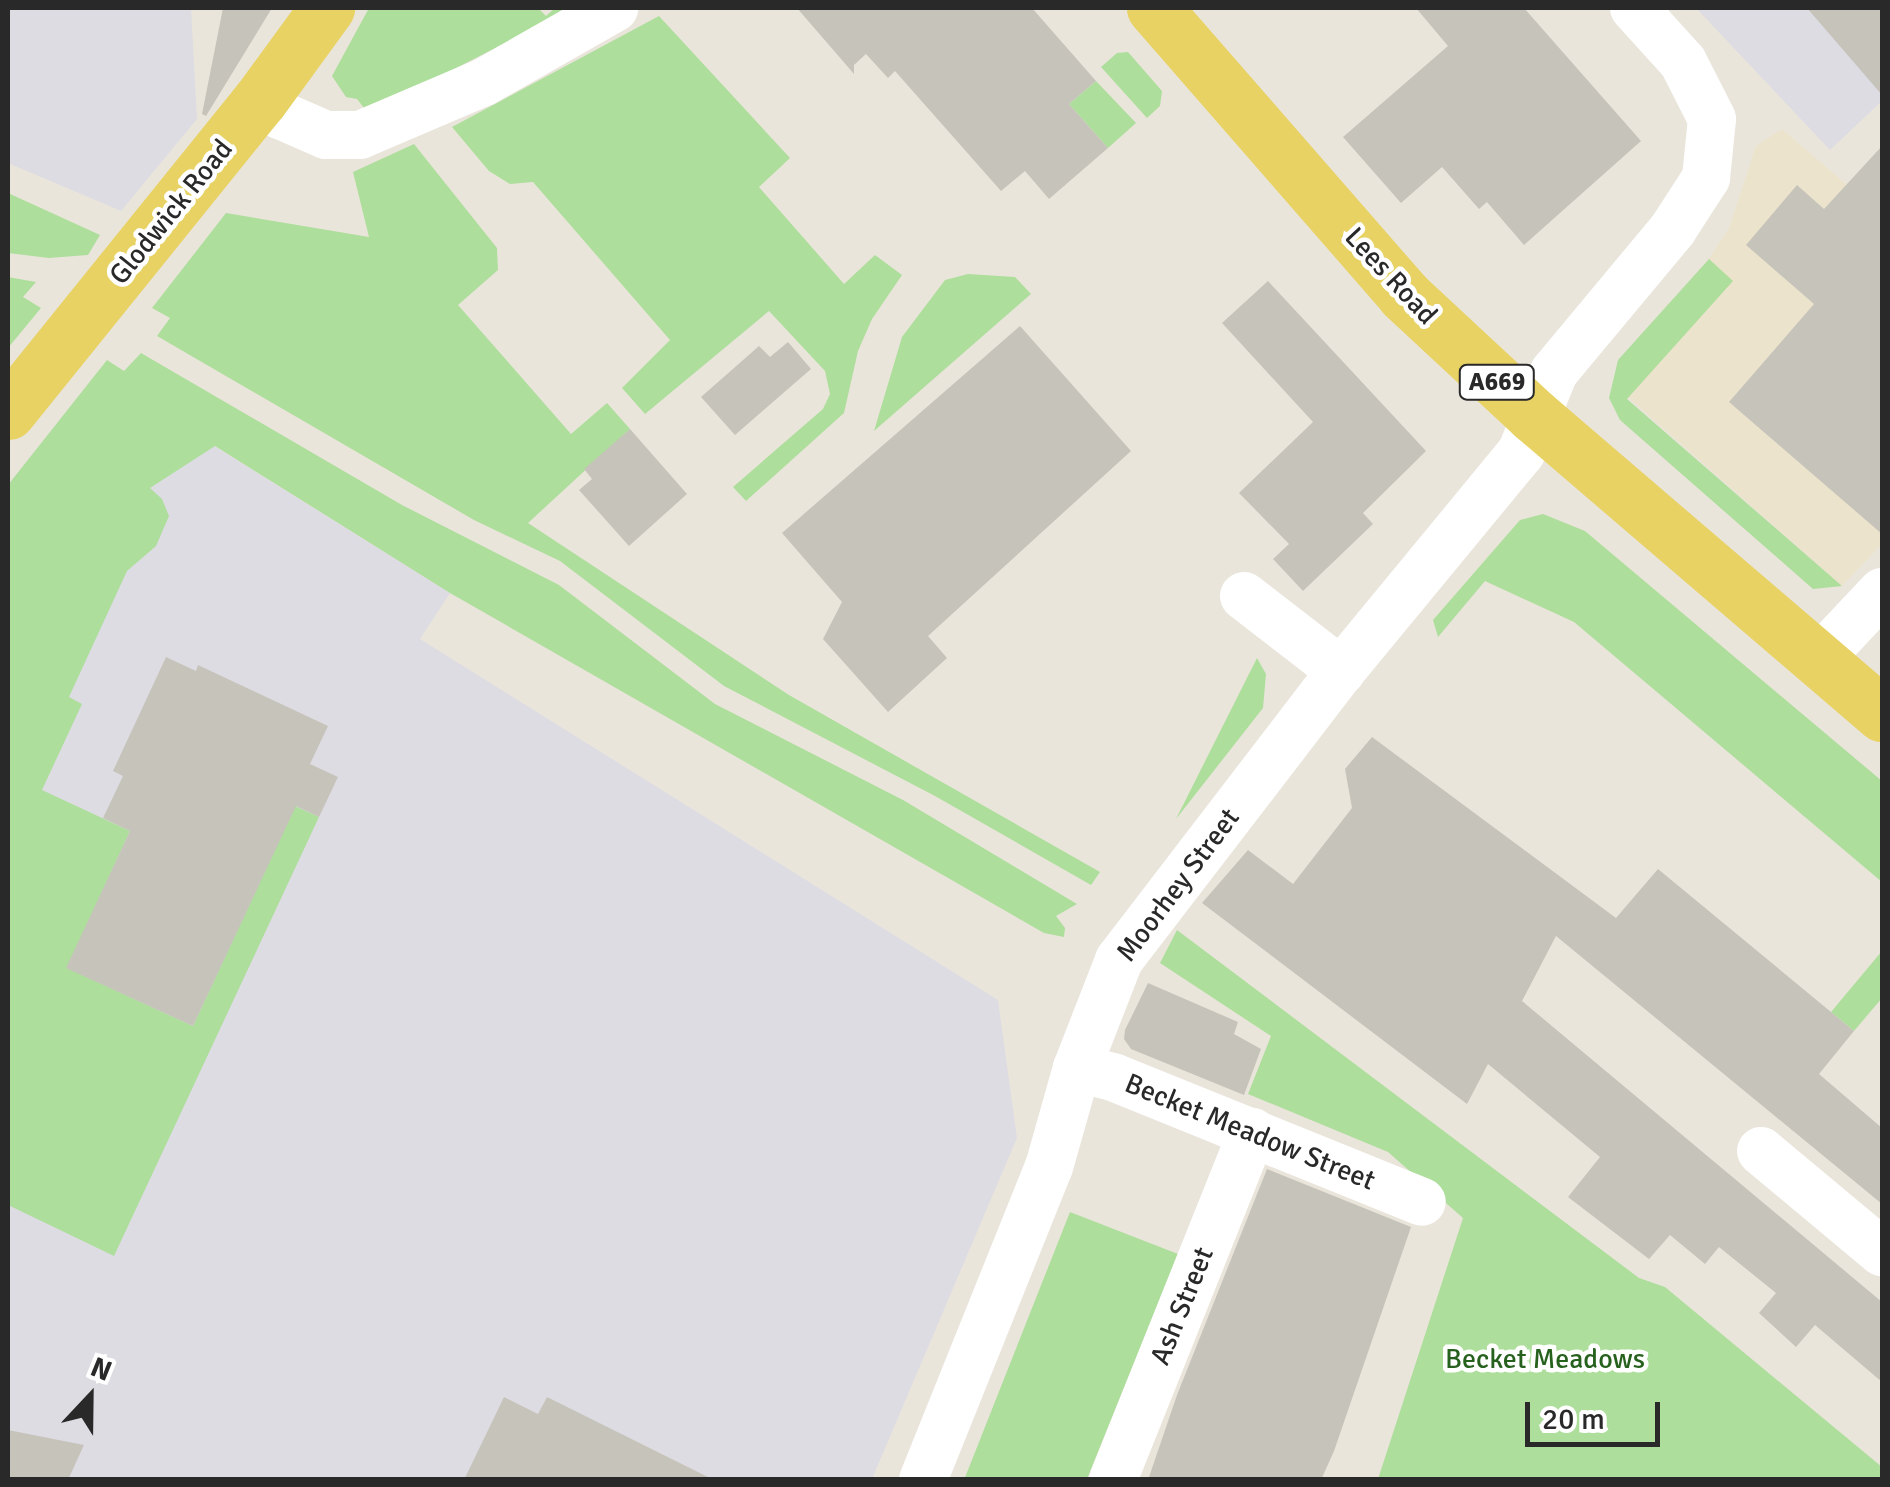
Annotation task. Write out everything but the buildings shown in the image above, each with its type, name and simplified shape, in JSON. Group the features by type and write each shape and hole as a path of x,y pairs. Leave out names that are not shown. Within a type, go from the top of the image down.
{"main road":[{"name":"Glodwick Road","path":"8,412 260,100 327,8"},
{"name":"Lees Road","path":"1154,8 1404,295 1533,415 1882,714"}],"street":[{"path":"260,100 280,115 326,135 360,135 484,82 614,8"},
{"name":"Moorhey Street","path":"923,1480 1049,1167 1077,1068 1119,960 1342,671 1521,453 1533,415 1564,358 1672,228 1706,178 1712,119 1683,62 1634,8"},
{"path":"1818,659 1882,592"},
{"path":"1244,596 1342,671"},
{"name":"Becket Meadow Street","path":"1077,1068 1114,1076 1422,1202"},
{"name":"Ash Street","path":"1112,1480 1252,1132"},
{"path":"1761,1151 1882,1252"}],"shaded area":[{"path":"8,8 191,8 197,119 121,211 8,163"},
{"path":"1696,8 1882,8 1882,101 1830,150"},
{"path":"1782,129 1882,215 1882,544 1842,586 1622,392 1729,228 1756,146"},
{"path":"97,373 450,593 420,639 998,1000 1017,1138 872,1479 8,1479 8,485"}],"green space":[{"path":"369,8 538,8 546,16 555,8 574,8 368,113 357,99 346,97 332,76"},
{"path":"659,16 790,158 759,187 844,284 875,255 902,275 872,319 858,351 844,413 746,501 733,487 823,409 830,394 825,371 769,311 645,414 622,388 670,340 533,182 510,184 489,171 452,127"},
{"path":"1128,52 1162,91 1160,106 1147,118 1101,67 1117,53"},
{"path":"1096,81 1136,123 1108,148 1069,104"},
{"path":"414,144 497,248 498,270 458,305 571,434 607,403 630,429 528,523 789,695 1100,872 1091,885 935,796 724,686 560,561 474,520 157,336 170,318 152,308 226,213 369,237 353,172"},
{"path":"8,193 100,235 88,255 49,258 8,253"},
{"path":"1709,259 1733,281 1627,399 1842,586 1813,589 1620,420 1609,398 1618,360"},
{"path":"968,274 1015,277 1031,294 874,431 902,337 945,280"},
{"path":"8,277 36,282 23,297 41,308 8,348"},
{"path":"141,353 402,505 559,585 715,704 903,800 1077,904 1056,916 1065,928 1064,937 1044,933 450,593 215,446 150,488 162,499 169,516 156,546 127,571 69,697 82,704 42,790 130,831 67,968 193,1026 295,806 319,817 114,1256 8,1205 8,485 107,360 124,371"},
{"path":"1543,514 1585,531 1882,781 1882,882 1574,622 1485,581 1438,637 1433,620 1520,520"},
{"path":"1257,658 1266,674 1263,708 1176,819"},
{"name":"Becket Meadows","path":"1177,930 1639,1278 1665,1287 1882,1467 1882,1479 1378,1479 1463,1218 1388,1152 1248,1094 1271,1036 1160,963"},
{"path":"1882,951 1882,998 1854,1031 1831,1012"},
{"path":"1070,1212 1178,1254 1087,1479 964,1480"}]}
